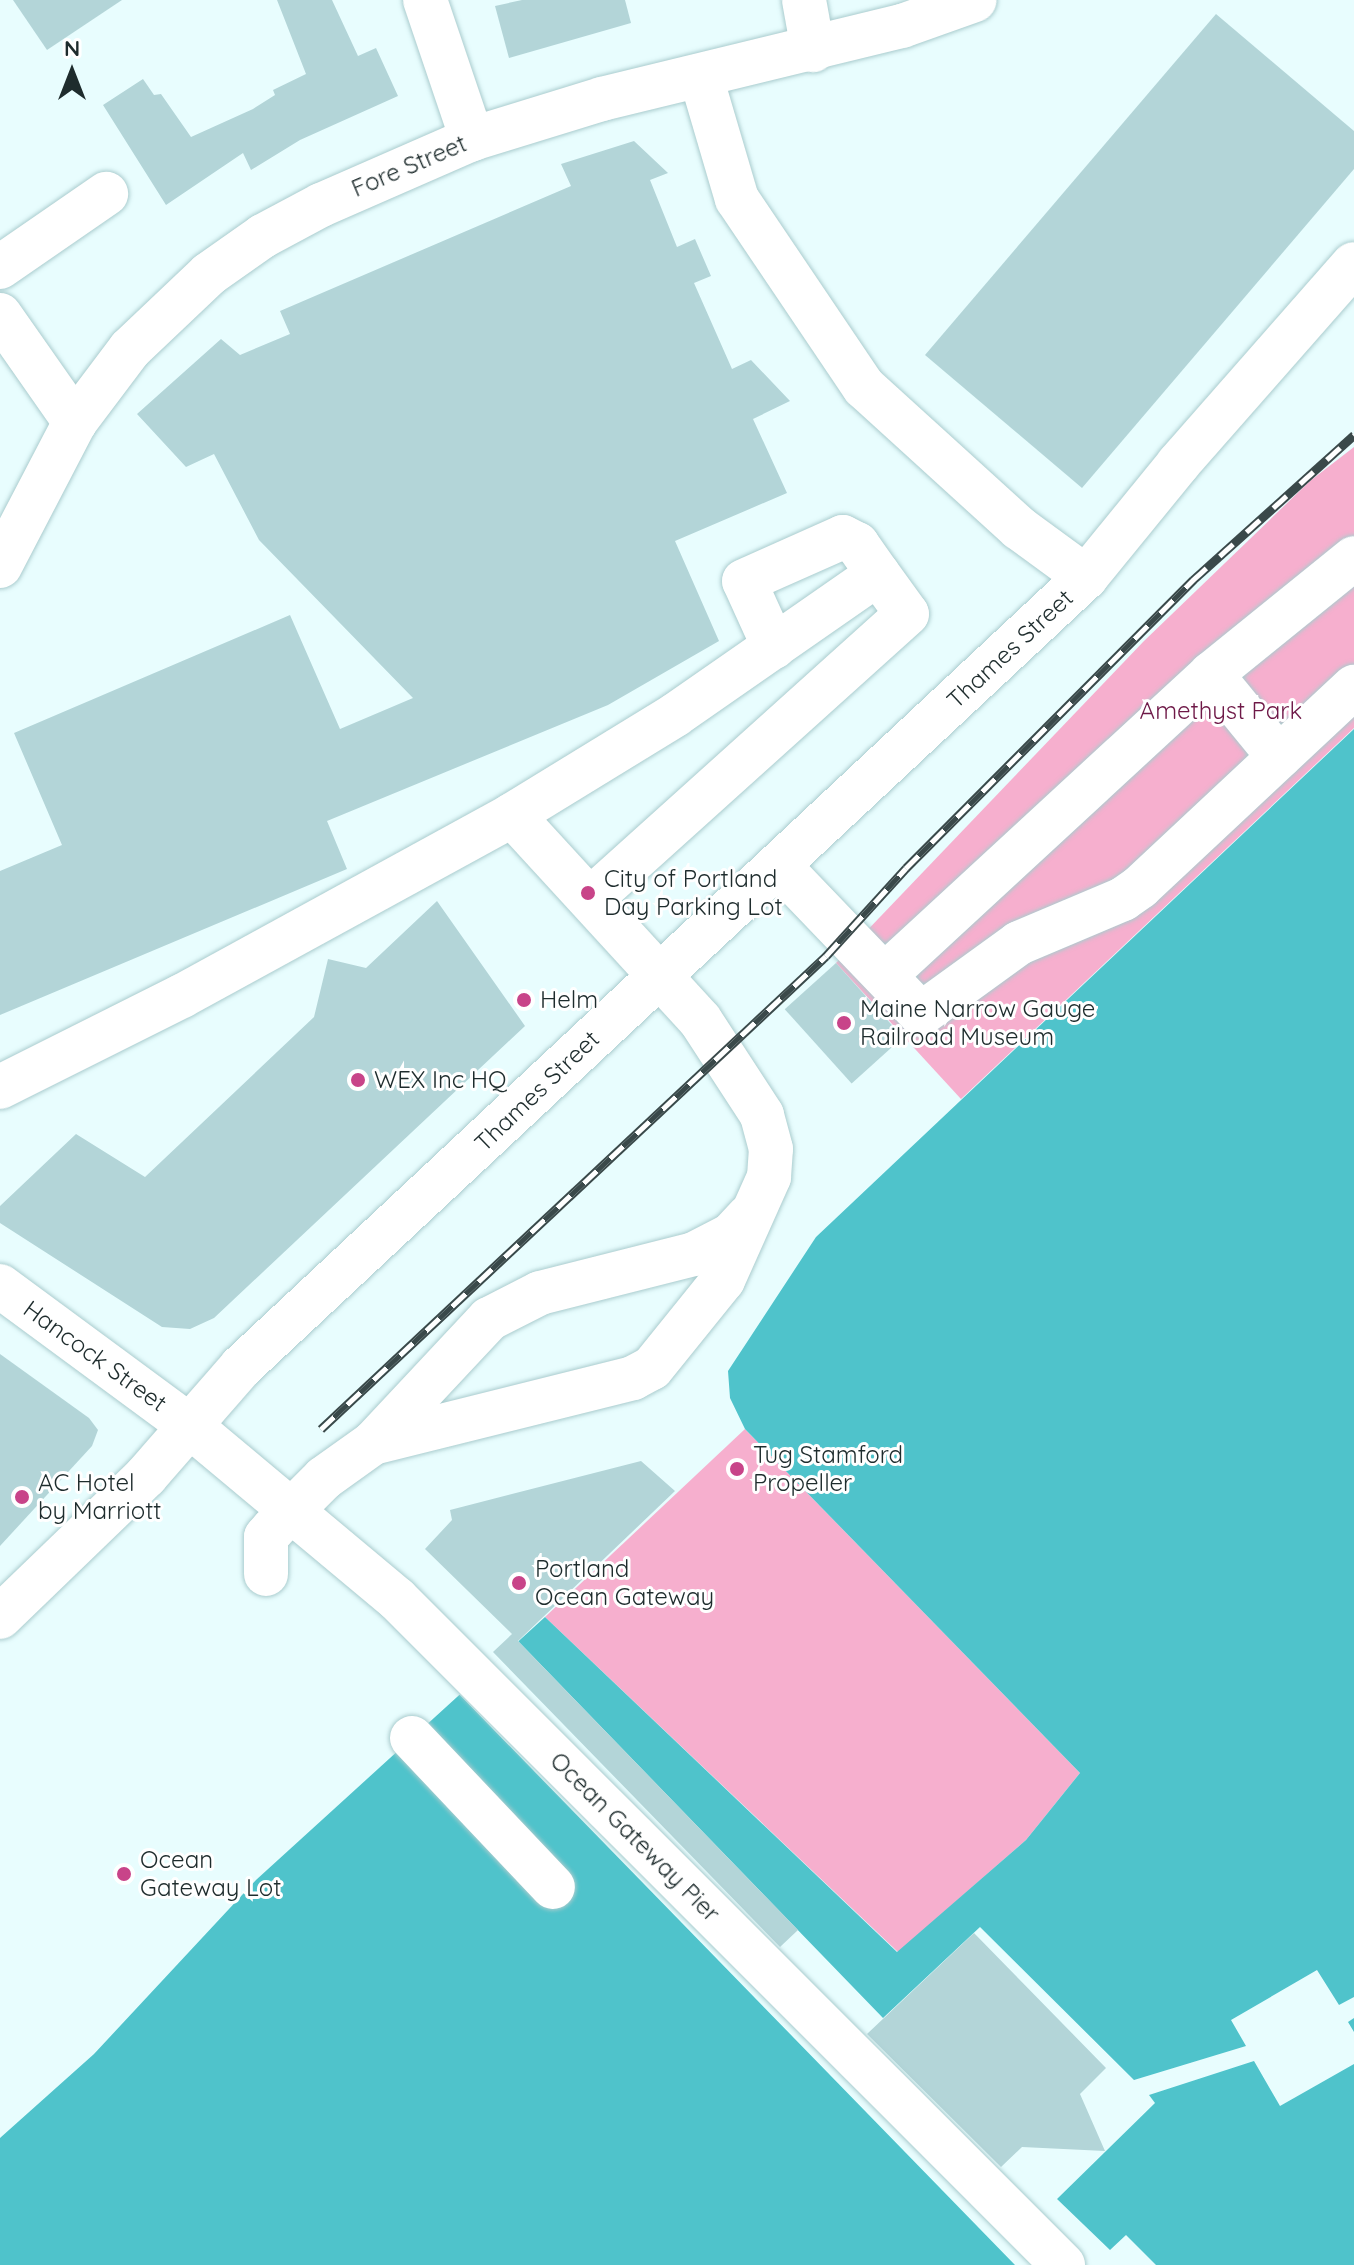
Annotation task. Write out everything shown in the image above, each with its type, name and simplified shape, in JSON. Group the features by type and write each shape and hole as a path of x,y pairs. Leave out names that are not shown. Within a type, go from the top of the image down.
{"street":[{"path":"425,0 472,139"},
{"path":"804,0 813,50"},
{"name":"Fore Street","path":"0,566 75,422 130,349 209,274 321,205 472,139 602,99 813,50 975,0"},
{"path":"701,77 737,199 864,387 1019,528 1086,577"},
{"path":"0,267 106,194"},
{"name":"Thames Street","path":"0,1617 146,1476 241,1367 1086,577 1178,464 1354,264"},
{"path":"0,315 75,422"},
{"path":"590,899 907,614 857,544 843,537 744,581 774,647"},
{"path":"885,975 1211,674 1354,558"},
{"path":"0,1087 182,996 512,815 774,647 878,574"},
{"path":"1211,674 1279,757"},
{"path":"779,866 921,1014 1019,943 1049,926 1123,899 1354,687"},
{"path":"373,1443 633,1378 661,1360 723,1280 766,1191 772,1161 762,1115 700,1020 512,815"},
{"path":"266,1574 266,1537 291,1509 373,1443 497,1314 559,1287 713,1246 740,1226 766,1191"},
{"name":"Hancock Street","path":"0,1286 190,1426"},
{"name":"Ocean Gateway Pier","path":"190,1426 397,1599 1063,2265"},
{"path":"412,1738 553,1887"}],"green space":[{"name":"Amethyst Park","path":"1354,447 1354,728 961,1099 836,963 1144,641 1310,481"},
{"path":"745,1429 1080,1773 1026,1840 898,1952 545,1617"}],"water":[{"path":"1354,729 1354,2265 0,2265 0,2138 94,2054 256,1880 545,1617 897,1952 1026,1840 1080,1773 745,1429 730,1398 728,1371 816,1237"}],"pier":[{"path":"518,1641 883,2018 980,1927 1134,2080 1246,2046 1231,2020 1317,1970 1339,2005 1354,1997 1354,2018 1348,2022 1354,2032 1354,2064 1280,2106 1254,2061 1149,2095 1155,2103 1057,2199 1110,2250 1126,2235 1156,2265 1015,2265 459,1694"}],"building":[{"path":"13,0 122,0 47,50"},
{"path":"277,0 332,0 358,56 376,48 398,96 300,140 251,170 243,153 166,205 103,105 143,79 154,95 161,94 191,137 253,109 275,95 273,90 306,74"},
{"path":"522,0 625,0 631,23 509,58 495,6"},
{"path":"1216,14 1354,131 1354,169 1082,488 925,355"},
{"path":"634,141 668,173 650,180 677,247 695,239 711,276 694,283 732,369 751,360 790,401 753,419 787,493 675,541 719,641 608,705 327,821 347,869 0,1015 0,871 62,845 14,733 290,615 340,729 413,698 259,540 214,454 186,467 137,414 221,339 240,355 290,334 280,311 571,186 561,164"},
{"name":"WEX Inc HQ","path":"437,901 525,1026 214,1318 190,1329 162,1327 0,1223 0,1206 76,1134 145,1177 314,1017 328,959 366,968"},
{"name":"Maine Narrow Gauge Railroad Museum","path":"836,963 903,1037 852,1083 785,1009"},
{"name":"AC Hotel by Marriott","path":"0,1354 89,1418 98,1430 92,1446 0,1546"},
{"name":"Portland Ocean Gateway","path":"641,1461 675,1491 518,1641 798,1930 780,1947 493,1652 512,1634 425,1549 452,1520 450,1510"},
{"path":"974,1933 1106,2068 1080,2094 1105,2151 1022,2147 1001,2167 867,2034"}],"railway":[{"path":"321,1429 826,956 906,868 1193,580 1354,435"}],"place":[{"name":"City of Portland Day Parking Lot","path":"588,893"},
{"name":"Helm","path":"524,1000"},
{"name":"Maine Narrow Gauge Railroad Museum","path":"844,1023"},
{"name":"WEX Inc HQ","path":"358,1080"},
{"name":"Tug Stamford Propeller","path":"737,1469"},
{"name":"AC Hotel by Marriott","path":"22,1497"},
{"name":"Portland Ocean Gateway","path":"519,1583"},
{"name":"Ocean Gateway Lot","path":"124,1874"}]}
